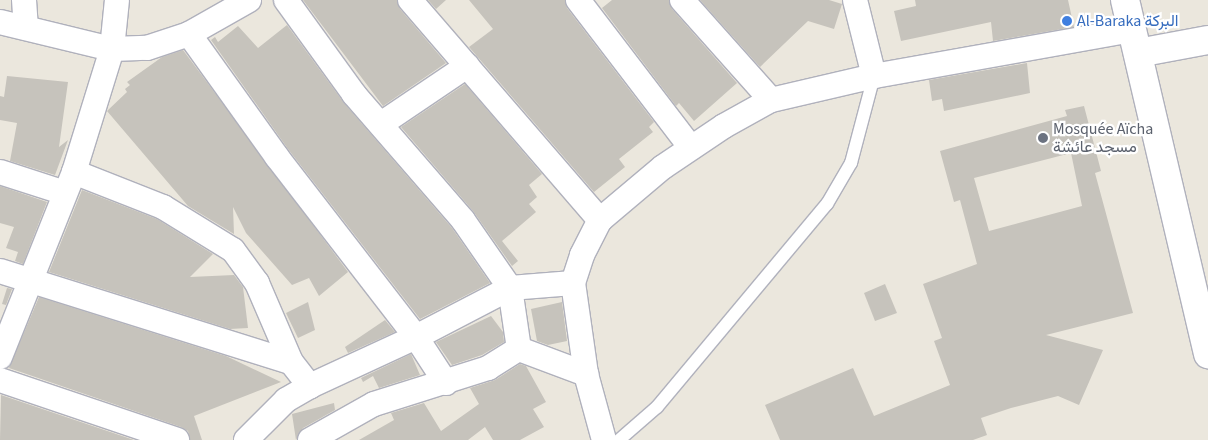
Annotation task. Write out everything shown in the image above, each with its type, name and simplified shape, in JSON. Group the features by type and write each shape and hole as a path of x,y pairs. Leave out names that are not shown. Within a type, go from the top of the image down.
{"main road":[{"path":"1125,0 1207,339"},
{"path":"1135,41 1208,40"}],"street":[{"path":"24,0 26,28"},
{"path":"0,357 70,182 112,49 117,0"},
{"path":"286,0 354,94 463,220 510,288 519,349"},
{"path":"410,0 600,220"},
{"path":"578,0 691,148"},
{"path":"682,0 770,100"},
{"path":"855,0 874,76"},
{"path":"0,22 112,49 147,48 189,34 246,1"},
{"path":"189,34 277,157 416,337 446,383"},
{"path":"604,440 586,374 573,284 582,255 600,220 691,148 770,100 874,76 1135,41"},
{"path":"381,124 467,66"},
{"path":"0,172 70,182 163,207 233,250 257,283 291,362 310,386"},
{"path":"0,271 291,362"},
{"path":"246,440 286,400 310,386 416,337 510,288 573,284"},
{"path":"519,349 586,374"},
{"path":"310,440 374,404 446,383 488,368 519,349"},
{"path":"0,380 177,440"}],"lane":[{"path":"618,440 658,408 827,204 852,163 874,76"}],"building":[{"path":"303,0 397,0 400,9 446,63 383,106"},
{"path":"428,0 446,0 436,9"},
{"path":"469,0 565,0 567,8 654,122 649,127 653,132 619,159 625,167 594,192 469,47 493,29"},
{"path":"612,0 669,0 672,9 737,83 694,121 679,103 676,106 602,8"},
{"path":"700,0 829,0 842,4 834,29 808,21 760,67"},
{"path":"915,0 1068,0 1074,27 993,41 991,22 901,41 894,11 916,6"},
{"path":"287,25 344,103 452,228 490,283 420,319 288,149 211,40 215,37 218,42 238,26 258,48"},
{"path":"183,50 348,272 319,296 309,278 292,285 246,233 233,207 234,234 188,206 107,111 127,92 125,89 130,85 127,82 162,57"},
{"path":"1027,63 1030,93 944,111 942,99 932,101 929,80"},
{"path":"7,76 68,82 59,147 68,140 55,175 10,161 17,123 0,120 0,96 4,97"},
{"path":"465,84 542,174 529,185 537,197 529,204 536,212 502,241 518,261 512,266 473,211 401,127"},
{"path":"1084,106 1101,171 1095,173 1133,313 1046,335 1103,350 1079,405 1058,396 1011,408 981,418 987,435 973,440 780,440 765,405 853,368 874,416 950,385 934,341 942,338 923,284 977,264 960,200 954,202 940,151 1067,116 1065,110","holes":["1071,153 1082,206 989,231 974,178"]},
{"path":"0,186 47,202 23,264 15,261 18,252 6,248 14,227 0,223"},
{"path":"82,190 157,219 213,254 190,277 234,275 243,287 248,328 230,329 49,272"},
{"path":"885,284 897,313 875,321 864,293"},
{"path":"7,288 12,289 6,305 2,304"},
{"path":"39,297 226,356 281,382 194,416 202,440 190,440 188,431 181,427 9,368"},
{"path":"308,302 315,330 298,338 286,313"},
{"path":"562,302 567,341 548,345 537,341 531,309"},
{"path":"491,316 503,332 504,342 482,355 452,365 436,342"},
{"path":"385,320 395,332 348,353 345,347"},
{"path":"411,354 420,375 379,388 373,376 363,382 361,378"},
{"path":"520,364 526,366 546,402 533,409 544,427 520,440 493,440 485,427 468,440 359,440 394,420 391,413 424,403 441,431 479,404 470,388 495,380"},
{"path":"1,395 134,440 0,440"},
{"path":"334,403 335,410 303,428 296,440 292,414"}],"place":[{"name":"Al-Baraka البركة","path":"1067,21"},
{"name":"Mosquée Aïcha مسجد عائشة","path":"1043,138"}]}
